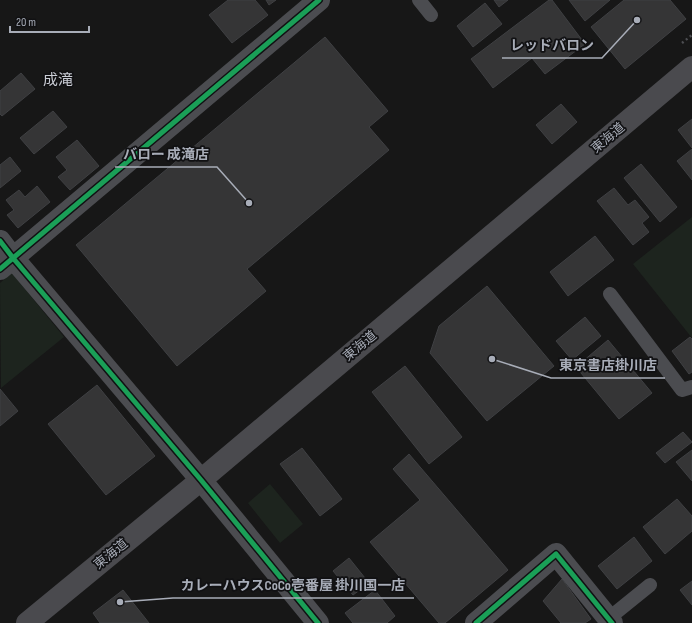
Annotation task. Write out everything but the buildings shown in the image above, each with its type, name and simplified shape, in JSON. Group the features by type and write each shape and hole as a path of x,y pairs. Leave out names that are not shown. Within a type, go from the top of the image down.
{"main road":[{"name":"東海道","path":"27,623 201,480 692,67"}],"street":[{"path":"7,264 319,0"},
{"path":"0,241 7,264 201,480 318,623"},
{"path":"476,623 556,554 610,621"}],"lane":[{"path":"419,0 431,15"},
{"path":"610,294 682,390 692,387"},
{"path":"610,621 650,584"}],"shaded area":[{"path":"692,217 692,338 633,264"},
{"path":"12,273 64,337 1,388 0,283"},
{"path":"270,484 303,524 280,543 248,503"}],"cycle path":[{"path":"0,269 319,0"},
{"path":"0,241 201,480 318,623"},
{"path":"476,623 556,554 612,623"}],"place":[{"name":"レッドバロン","path":"637,20"},
{"name":"バロー 成滝店","path":"249,203"},
{"name":"東京書店掛川店","path":"492,359"},
{"name":"カレーハウスCoCo壱番屋 掛川国一店","path":"120,602"}],"district":[{"name":"成滝","path":"58,80"}]}
